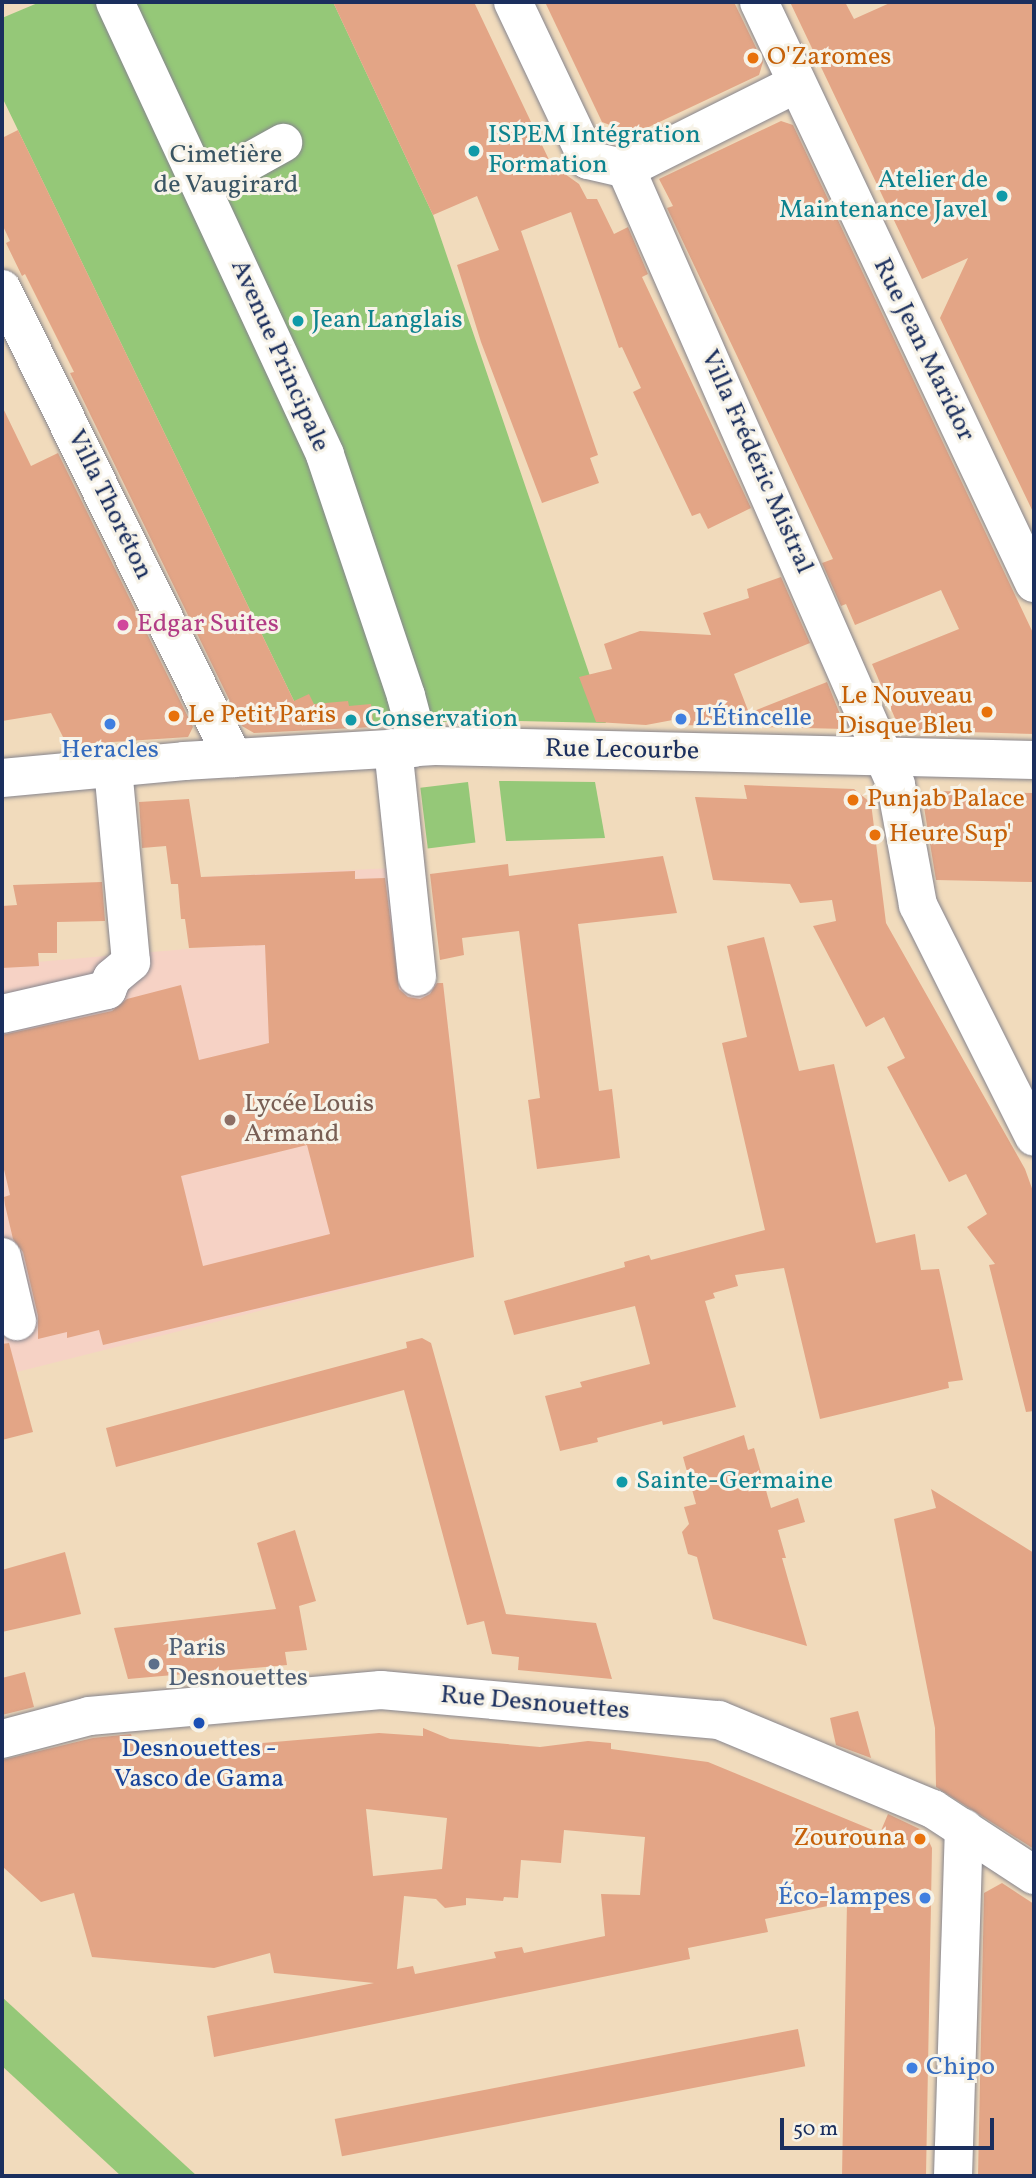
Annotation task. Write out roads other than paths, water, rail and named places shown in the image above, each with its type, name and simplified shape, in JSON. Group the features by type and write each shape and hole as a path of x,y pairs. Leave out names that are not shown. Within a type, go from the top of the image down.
{"street":[{"name":"Avenue Principale","path":"115,2 325,456 407,739 416,977"},
{"path":"513,2 588,160 626,169 796,84"},
{"name":"Rue Jean Maridor","path":"759,2 1034,583"},
{"path":"202,188 283,143"},
{"name":"Villa Frédéric Mistral","path":"626,169 896,785 918,905 1034,1137"},
{"name":"Villa Thoréton","path":"2,289 233,758"},
{"name":"Rue Lecourbe","path":"2,778 233,758 407,739 1034,760"},
{"path":"2,1014 107,990 112,978 131,962 113,768"},
{"path":"2,1257 17,1321"},
{"name":"Rue Desnouettes","path":"2,1739 89,1716 381,1690 719,1720 933,1809 1034,1875"},
{"path":"953,2176 964,1828"}],"place":[{"name":"O'Zaromes","path":"753,58"},
{"name":"ISPEM Intégration Formation","path":"474,151"},
{"name":"Atelier de Maintenance Javel","path":"1002,196"},
{"name":"Jean Langlais","path":"298,321"},
{"name":"Edgar Suites","path":"123,625"},
{"name":"Le Nouveau Disque Bleu","path":"987,712"},
{"name":"Le Petit Paris","path":"174,716"},
{"name":"L'Étincelle","path":"681,719"},
{"name":"Conservation","path":"351,720"},
{"name":"Heracles","path":"110,724"},
{"name":"Punjab Palace","path":"853,800"},
{"name":"Heure Sup'","path":"875,835"},
{"name":"Lycée Louis Armand","path":"230,1120"},
{"name":"Sainte-Germaine","path":"622,1482"},
{"name":"Paris Desnouettes","path":"154,1664"},
{"name":"Desnouettes - Vasco de Gama","path":"199,1723"},
{"name":"Zourouna","path":"920,1839"},
{"name":"Éco-lampes","path":"925,1898"},
{"name":"Chipo","path":"912,2068"}],"park label":[{"name":"Cimetière de Vaugirard","path":"226,171"}]}
